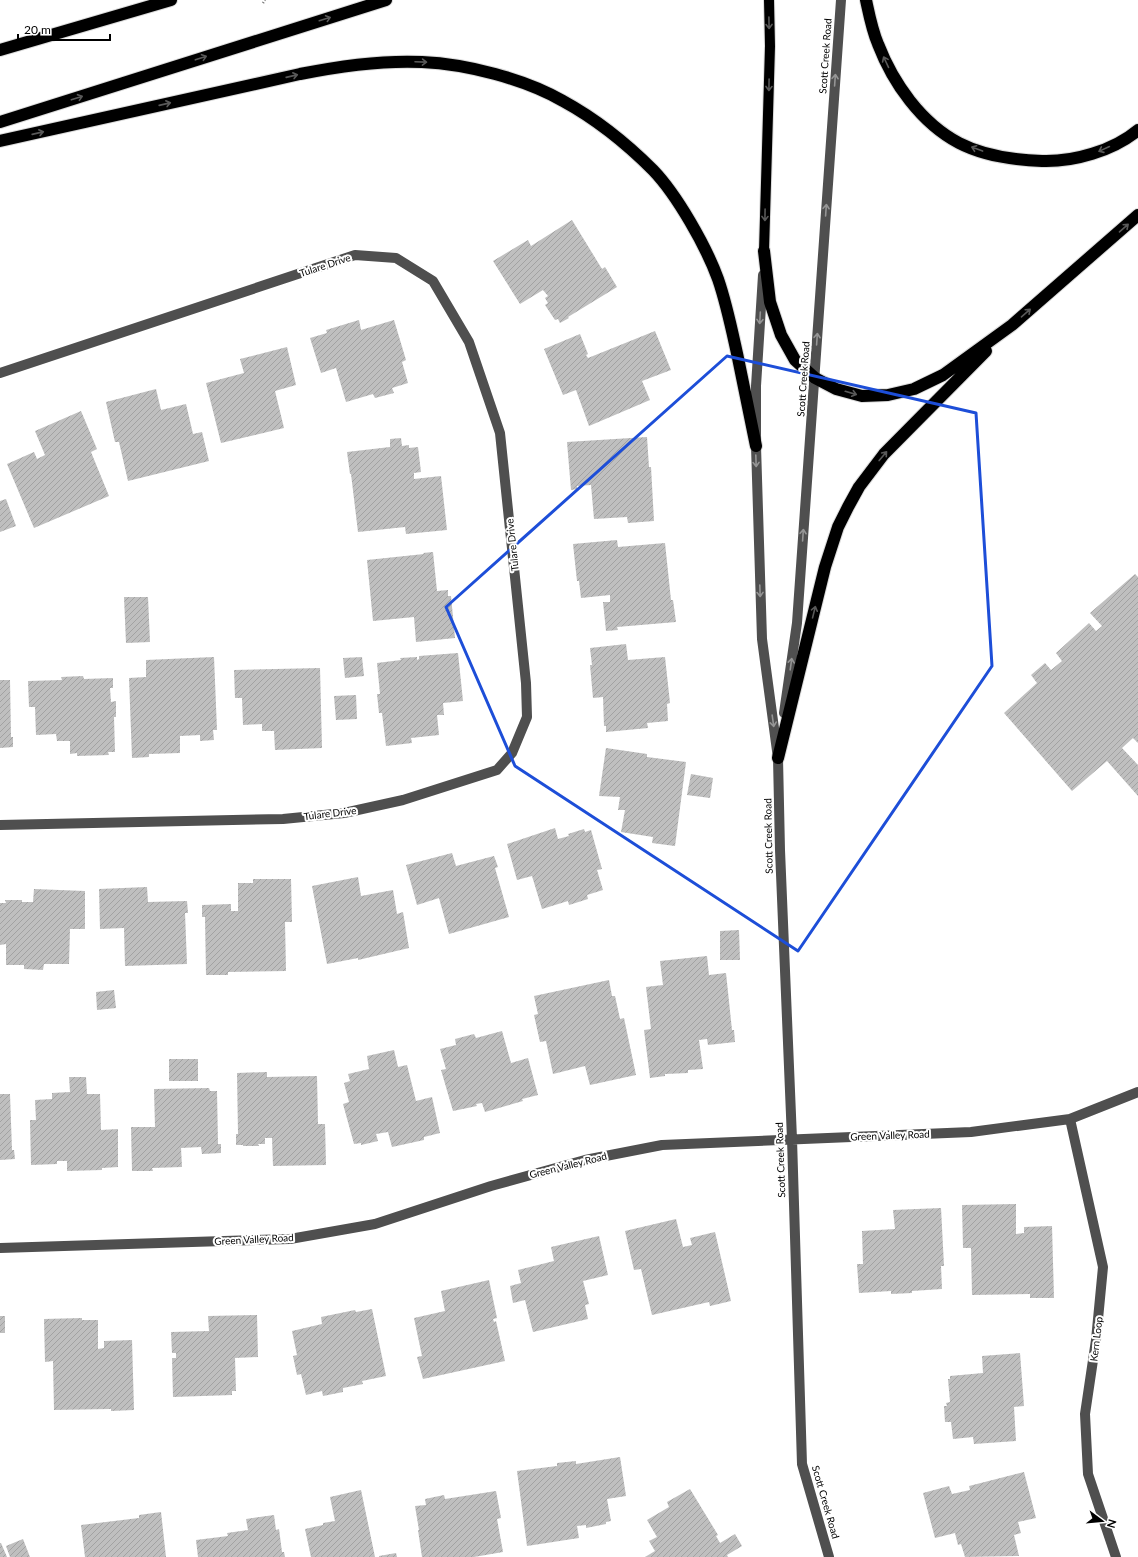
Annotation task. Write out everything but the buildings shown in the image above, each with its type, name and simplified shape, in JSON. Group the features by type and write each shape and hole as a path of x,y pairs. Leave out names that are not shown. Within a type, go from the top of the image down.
{"highway":[{"path":"0,50 171,0"},
{"path":"0,122 386,0"},
{"path":"866,0 877,43 892,74 912,104 938,128 960,143 990,154 1018,160 1056,161 1095,153 1131,136 1138,130"},
{"path":"0,141 300,74 343,66 381,62 430,62 494,74 529,86 563,101 597,122 654,171 678,202 699,238 719,284 730,317 756,446"},
{"path":"778,758 825,567 838,527 859,486 884,454 1012,325 1138,215"},
{"path":"764,251 770,302 781,335 795,360 815,378 836,389 862,396 888,395 914,389 943,375 1012,325"}],"main road":[{"name":"Scott Creek Road","path":"764,251 770,46 769,0"}],"street":[{"name":"Scott Creek Road","path":"778,758 797,623 841,0"},
{"name":"Scott Creek Road","path":"764,251 756,386 756,446 762,639 778,758 802,1464 829,1557"},
{"name":"Tulare Drive","path":"0,373 355,255 396,258 433,281 469,342 500,433 526,683 527,717 512,753 497,770 403,800 344,813 283,819 0,825"},
{"name":"Green Valley Road","path":"0,1248 290,1239 375,1224 491,1186 585,1160 662,1145 971,1132 1070,1119 1138,1092"},
{"name":"Kern Loop","path":"1070,1119 1103,1267 1096,1340 1085,1414 1088,1474 1116,1557"}],"highlighted area":[{"path":"727,356 976,413 992,666 798,951 515,766 446,607"}]}
